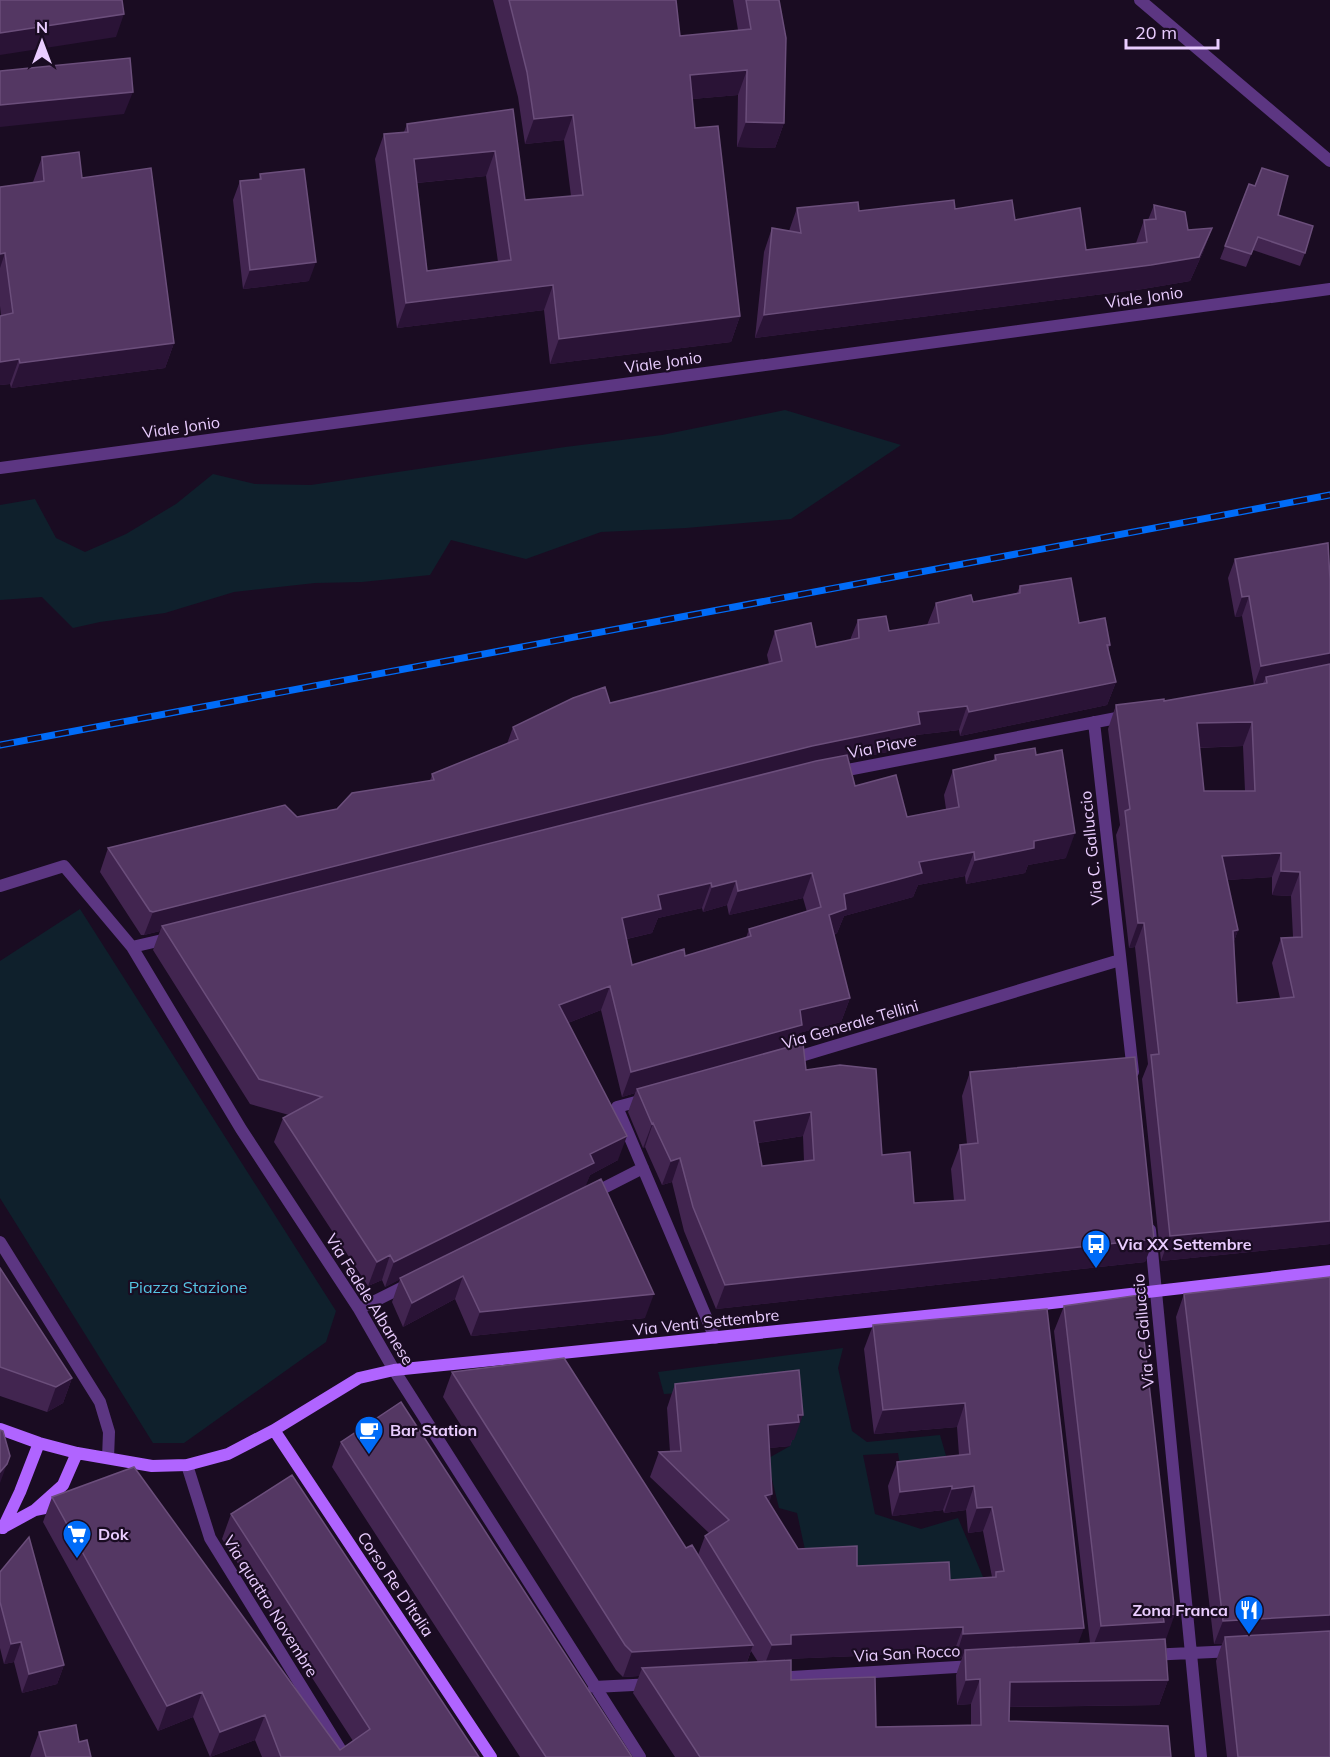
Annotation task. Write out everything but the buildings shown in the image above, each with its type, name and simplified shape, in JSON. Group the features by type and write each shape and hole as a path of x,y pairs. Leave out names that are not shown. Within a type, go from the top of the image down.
{"main road":[{"name":"Via Venti Settembre","path":"0,1429 76,1453 152,1466 187,1465 228,1454 274,1430 359,1378 394,1370 564,1359 715,1338 1043,1310 1155,1290 1330,1270"},
{"name":"Corso Re D'Italia","path":"274,1430 491,1757"},
{"path":"1,1529 20,1492 39,1443"},
{"path":"1,1529 35,1510 63,1485 76,1453"},
{"path":"133,1475 152,1466"},
{"path":"35,1510 76,1500"}],"street":[{"path":"1140,0 1330,161"},
{"name":"Viale Jonio","path":"0,468 1330,289"},
{"name":"Via Piave","path":"829,774 1139,714"},
{"name":"Via C. Galluccio","path":"1094,722 1135,1085"},
{"name":"Via Fedele Albanese","path":"0,886 64,866 132,947 241,1129 359,1309 394,1370 640,1757"},
{"path":"132,947 178,936"},
{"name":"Via Generale Tellini","path":"779,1062 1120,960"},
{"path":"663,1094 617,1107 715,1338"},
{"path":"580,1200 643,1168"},
{"name":"Via C. Galluccio","path":"1149,1222 1201,1757"},
{"path":"0,1242 100,1402 109,1432 108,1458"},
{"path":"359,1309 422,1278"},
{"name":"Via quattro Novembre","path":"187,1465 210,1538 345,1757"},
{"path":"1131,1656 1248,1650"},
{"name":"Via San Rocco","path":"759,1679 991,1665"},
{"path":"594,1687 665,1683"}],"green space":[{"path":"785,410 901,445 791,519 686,528 601,532 526,559 451,540 430,575 362,582 315,583 234,592 165,613 73,628 42,597 0,600 0,505 35,499 56,538 85,552 126,534 176,504 213,474 255,484 311,485 662,435"},
{"name":"Piazza Stazione","path":"80,909 336,1311 326,1342 184,1443 153,1443 0,1198 0,961"},
{"path":"843,1348 838,1368 852,1431 867,1442 940,1435 951,1473 902,1477 898,1453 863,1455 875,1514 921,1529 958,1518 986,1584 809,1568 797,1513 779,1508 767,1459 790,1446 792,1386 664,1394 658,1372"}],"railway":[{"path":"0,745 1330,495"}],"place":[{"name":"Via XX Settembre","path":"1096,1270"},
{"name":"Bar Station","path":"369,1456"},
{"name":"Dok","path":"77,1560"},
{"name":"Zona Franca","path":"1249,1636"}]}
